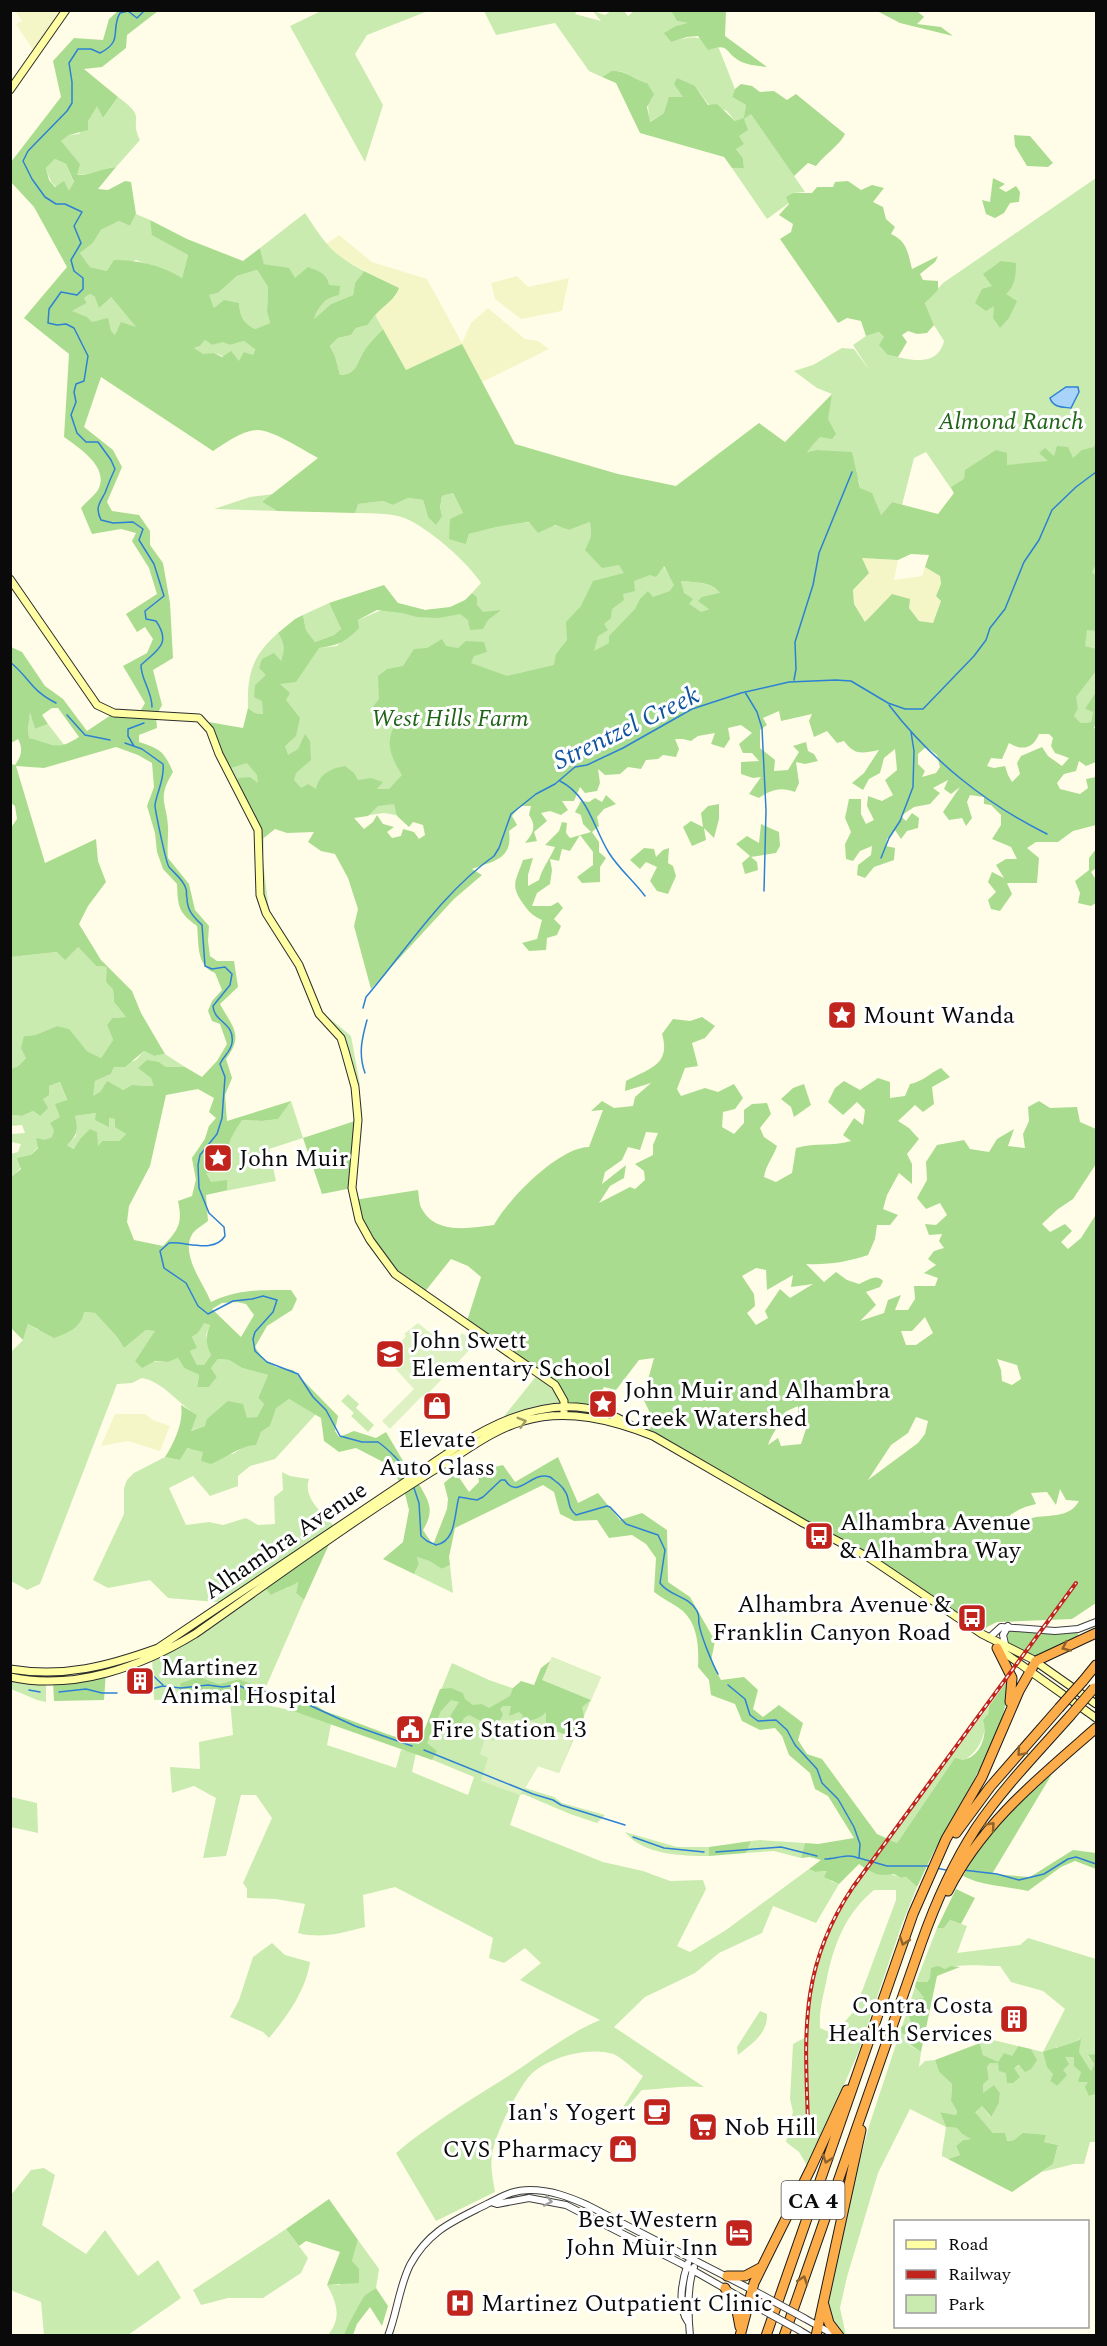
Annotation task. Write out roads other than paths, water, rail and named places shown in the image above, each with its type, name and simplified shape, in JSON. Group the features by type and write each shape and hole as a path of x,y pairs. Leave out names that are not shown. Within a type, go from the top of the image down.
{"highway":[{"path":"943,1850 982,1777 1007,1719 1036,1661 1096,1633"},
{"path":"1001,1646 1012,1689 1007,1719"},
{"name":"CA 4","path":"766,2336 909,1924 934,1867 943,1850 983,1795 1096,1665"},
{"name":"CA 4","path":"784,2336 902,1996 942,1897 994,1804 1095,1687"},
{"path":"960,1862 1003,1812 1096,1728"},
{"path":"740,2334 752,2289 762,2266 861,2064"},
{"path":"817,2330 871,2086"},
{"path":"727,2276 745,2276 762,2266"},
{"path":"724,2288 737,2311 740,2334"},
{"path":"823,2300 829,2323 837,2336"}],"main road":[{"path":"10,90 66,10"},
{"path":"10,579 97,705 114,713 199,718 207,726 258,830 260,895 267,913 299,965 319,1014 341,1038 355,1087 358,1120 352,1188 359,1220 370,1240 395,1274 555,1385 561,1394 564,1415"},
{"name":"Alhambra Avenue","path":"415,1479 463,1443 501,1420 529,1411 564,1406 598,1410 619,1418 636,1429"},
{"name":"Alhambra Avenue","path":"10,1669 31,1672 72,1672 122,1661 158,1648 415,1479 486,1437 525,1420 578,1415 636,1429 653,1436 803,1523 868,1557 1001,1646 1030,1671 1096,1718"},
{"name":"Alhambra Avenue","path":"10,1677 46,1682 80,1678 124,1668 160,1654 195,1634 403,1487"},
{"name":"Alhambra Avenue","path":"1001,1646 1036,1661 1096,1704"}],"street":[{"path":"989,1638 998,1629 1008,1626 1055,1631 1078,1629 1096,1622"},
{"path":"1001,1646 1008,1626"},
{"path":"388,2336 409,2267 426,2242 452,2220 491,2202 496,2197 529,2189 564,2195 752,2289 804,2318 817,2330 837,2336"},
{"path":"491,2202 497,2204 529,2198 566,2205 690,2268 809,2336"},
{"path":"690,2336 688,2322 684,2317 682,2294 693,2259"}],"water":[{"path":"1066,387 1078,387 1079,392 1071,408 1056,405 1050,398"}],"waterway":[{"path":"145,10 137,18 128,11 120,13 114,40 107,49 100,53 91,49 78,49 69,63 72,103 28,151 23,161 45,197 56,204 65,204 82,212 74,226 81,243 71,260 74,271 83,278 83,289 77,295 61,292 49,309 48,323 66,324 74,328 88,356 84,381 76,384 74,392 76,402 71,415 77,433 86,442 98,442 115,469 98,506 99,516 101,520 113,523 133,522 143,529 139,540 154,564 164,596 145,611 146,619 156,621 163,635 163,641 157,651 141,665 152,707"},
{"path":"794,680 795,642 813,585 819,553 852,472"},
{"name":"Strentzel Creek","path":"363,1008 366,997 441,904 494,856 511,814 536,794 555,784 575,767 587,765 623,748 692,709 741,693 789,682 851,681 888,703 905,709 923,709 974,656 986,640 990,628 1005,609 1024,562 1039,540 1052,510 1096,472"},
{"path":"10,662 35,689 56,703"},
{"path":"745,692 757,712 762,728 766,810 764,891"},
{"path":"889,705 922,744 960,778 1002,809 1047,834"},
{"path":"67,715 85,735 110,740"},
{"path":"134,746 128,736 128,729 144,723"},
{"path":"881,858 889,838 900,821 913,787 914,751 911,732"},
{"path":"125,743 142,749 163,764 163,775 155,805 169,867 183,883 190,910 202,925 205,966 212,969 225,967 232,974 230,985 213,1006 214,1012 228,1027 232,1036 229,1051 220,1064 225,1077 222,1118 217,1134 200,1155 198,1165 199,1188 209,1213 224,1227 225,1236 220,1241 207,1246 169,1243 160,1251 164,1268 186,1283 198,1306 208,1314 233,1301 263,1296 277,1300 273,1312 255,1332 253,1339 255,1351 267,1362 298,1374 313,1397 326,1410 340,1436 362,1442 378,1442 404,1466 410,1475"},
{"path":"560,781 578,795 609,853 645,896"},
{"name":"Strentzel Creek","path":"365,1073 361,1053 367,1020"},
{"path":"414,1488 419,1503 421,1536 436,1545 448,1538 454,1526 459,1497 477,1500 501,1480 515,1487 543,1476 551,1478 563,1488 570,1508 576,1515 607,1506 626,1524 658,1535 665,1550 660,1583 664,1588 689,1602 697,1611 702,1635 718,1674"},
{"path":"146,1669 163,1685"},
{"path":"151,1689 163,1686 181,1688 238,1685 246,1689 269,1692"},
{"path":"728,1685 745,1699 750,1715 758,1721 776,1720 787,1730 795,1745 817,1769 822,1783 838,1799 854,1827 860,1844 859,1858 887,1866 929,1866"},
{"path":"59,1692 86,1689 102,1693 117,1693"},
{"path":"29,1690 40,1692"},
{"path":"298,1700 355,1726 412,1746"},
{"path":"424,1750 561,1805 625,1825"},
{"path":"633,1837 664,1848 704,1852"},
{"path":"716,1852 781,1847 817,1856"},
{"path":"825,1859 846,1856 858,1858"},
{"path":"963,1870 997,1874 1019,1880 1044,1874 1068,1859 1076,1857 1096,1864"},
{"path":"936,1868 946,1870"}],"railway":[{"path":"808,2123 806,2059 809,2001 814,1973 835,1916 853,1887 1076,1583"}],"place":[{"name":"Mount Wanda","path":"842,1015"},
{"name":"John Muir","path":"218,1158"},
{"name":"John Swett Elementary School","path":"390,1354"},
{"name":"John Muir and Alhambra Creek Watershed","path":"603,1404"},
{"name":"Elevate Auto Glass","path":"437,1406"},
{"name":"Alhambra Avenue & Alhambra Way","path":"819,1536"},
{"name":"Alhambra Avenue & Franklin Canyon Road","path":"972,1618"},
{"name":"Martinez Animal Hospital","path":"140,1681"},
{"name":"Fire Station 13","path":"410,1729"},
{"name":"Contra Costa Health Services","path":"1014,2019"},
{"name":"Ian's Yogert","path":"657,2112"},
{"name":"Nob Hill","path":"703,2127"},
{"name":"CVS Pharmacy","path":"623,2149"},
{"name":"Best Western John Muir Inn","path":"739,2233"},
{"name":"Martinez Outpatient Clinic","path":"460,2303"}],"park label":[{"name":"Almond Ranch","path":"1011,421"},
{"name":"West Hills Farm","path":"450,718"}]}
